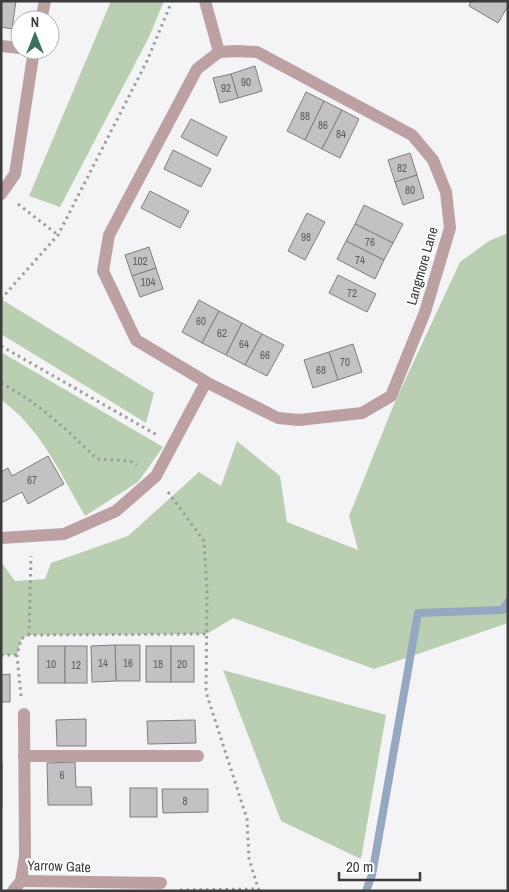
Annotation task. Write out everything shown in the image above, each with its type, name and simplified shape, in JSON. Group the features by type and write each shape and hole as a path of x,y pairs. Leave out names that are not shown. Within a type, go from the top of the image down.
{"street":[{"path":"205,1 219,52"},
{"name":"Langmore Lane","path":"219,52 257,52 412,135 433,160 446,192 450,228 425,312 391,396 362,412 299,420 278,418 206,382 136,340 104,271 109,235 198,69 219,52"},
{"path":"2,194 15,174 32,60"},
{"path":"1,538 64,534 116,511 156,476 206,382"},
{"name":"Yarrow Gate","path":"24,714 25,856 17,886 160,883"},
{"path":"24,756 198,756"}],"path":[{"path":"1,298 58,235 147,61 172,1"},
{"path":"2,194 58,235"},
{"path":"1,346 173,444"},
{"path":"1,383 22,394 55,418 98,459 130,461 156,476 204,541 206,692 248,819 249,859 259,890 179,890 160,883"},
{"path":"29,635 31,537"},
{"path":"24,714 17,655 20,639 29,635 206,634"},
{"path":"1,655 17,655"}],"green space":[{"path":"111,1 164,1 149,37 60,207 29,196"},
{"path":"508,233 508,623 374,669 233,618 207,634 29,635 21,639 17,655 1,655 1,562 15,581 45,579 51,563 128,536 199,472 221,486 237,441 280,476 287,522 358,550 349,516 394,404 460,262 489,241"},
{"path":"1,299 154,393 146,423 1,334"},
{"path":"1,352 163,447 138,482 85,516 39,438 15,411 1,400"},
{"path":"223,670 386,715 361,859 281,821"}],"building":[{"path":"1,1 16,1 15,10 10,10 10,29 1,27"},
{"path":"471,1 508,1 508,6 498,23 469,6"},
{"path":"255,66 262,91 238,98 231,74"},
{"path":"231,74 238,98 220,103 213,78"},
{"path":"306,92 324,101 305,140 287,131"},
{"path":"324,101 342,110 322,149 305,140"},
{"path":"342,110 359,119 340,158 322,149"},
{"path":"191,119 227,137 217,156 181,137"},
{"path":"173,150 211,169 201,187 164,169"},
{"path":"410,153 417,175 395,182 388,160"},
{"path":"417,175 424,198 403,205 395,182"},
{"path":"150,191 189,211 180,228 141,208"},
{"path":"364,205 403,224 393,243 355,224"},
{"path":"307,213 325,222 305,260 288,251"},
{"path":"355,224 393,243 384,260 346,241"},
{"path":"346,241 384,260 375,279 337,259"},
{"path":"149,247 156,268 132,276 125,255"},
{"path":"156,268 163,289 140,297 132,276"},
{"path":"338,275 376,294 367,312 329,293"},
{"path":"199,300 219,311 202,343 182,332"},
{"path":"219,311 242,323 226,355 202,343"},
{"path":"242,323 262,334 245,365 226,355"},
{"path":"262,334 284,345 267,376 245,365"},
{"path":"353,344 362,372 338,380 329,352"},
{"path":"329,352 338,380 313,388 304,360"},
{"path":"48,456 64,484 28,504 22,492 1,503 1,472 8,468 12,476"},
{"path":"115,645 140,645 140,681 116,681"},
{"path":"115,645 116,681 92,682 91,646"},
{"path":"38,646 65,646 65,683 38,683"},
{"path":"65,646 87,646 87,683 65,683"},
{"path":"146,646 171,646 171,682 146,682"},
{"path":"171,646 194,646 194,682 171,682"},
{"path":"10,674 10,702 1,702 1,675"},
{"path":"86,719 86,746 57,746 56,720"},
{"path":"195,720 196,743 148,744 147,721"},
{"path":"75,762 76,787 91,787 92,805 48,805 47,763"},
{"path":"2,763 2,807 1,807"},
{"path":"130,788 157,788 157,817 130,817"},
{"path":"162,789 208,789 208,812 163,813"}],"waterway":[{"path":"366,891 372,875 418,613 503,610 508,602"}]}
